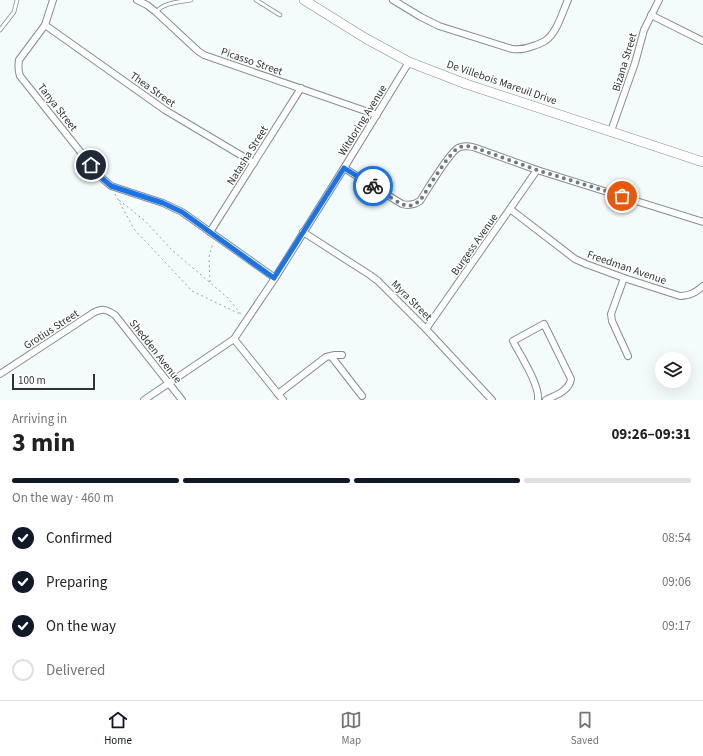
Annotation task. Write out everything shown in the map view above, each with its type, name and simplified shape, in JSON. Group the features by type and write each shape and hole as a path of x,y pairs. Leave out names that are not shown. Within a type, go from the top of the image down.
{"main road":[{"name":"De Villebois Mareuil Drive","path":"304,0 365,38 409,62 466,84 703,162"}],"street":[{"path":"45,25 53,0"},
{"name":"Picasso Street","path":"137,0 146,4 156,12 204,55 377,115"},
{"path":"393,0 439,26 517,50 528,48 544,42 551,36 568,0"},
{"name":"Bizana Street","path":"611,132 635,63 644,30 659,0"},
{"path":"651,15 703,40"},
{"name":"Tanya Street","path":"45,25 19,60 18,71 103,179 111,186 163,203 182,212 274,278"},
{"name":"Thea Street","path":"45,25 165,110 254,163"},
{"name":"Witdoring Avenue","path":"144,400 234,339 344,168 409,62"},
{"name":"Natasha Street","path":"210,232 301,88"},
{"path":"344,168 402,204 408,206 416,204 420,201 448,159 457,149 467,146 537,170 703,222"},
{"name":"Burgess Avenue","path":"426,329 537,170"},
{"name":"Freedman Avenue","path":"510,209 580,262 680,296 692,294 703,286"},
{"name":"Myra Street","path":"303,232 378,281 426,329 492,400"},
{"path":"624,278 611,314 612,321 628,356"},
{"name":"Grotius Street","path":"0,374 93,313 99,310 106,310 115,315"},
{"name":"Shedden Avenue","path":"115,315 182,400"},
{"path":"538,400 538,392 535,384 513,341 544,324 571,379 570,384 566,389 546,400"},
{"path":"234,339 283,400"},
{"path":"278,394 326,357 342,355"},
{"path":"331,356 362,396"}],"lane":[{"path":"0,30 14,12 16,0"},
{"path":"156,12 164,5 191,0"},
{"path":"256,0 280,15"}],"path":[{"path":"111,186 117,198 134,229 192,291 241,314 228,298 117,198"},
{"path":"210,283 209,258 213,241 216,236"}],"way so far":[{"path":"373,186 402,204 408,206 416,204 420,201 454,151 467,146 537,170 622,196"}],"route":[{"path":"91,165 111,186 163,203 182,212 274,278 344,168 373,186"}]}
